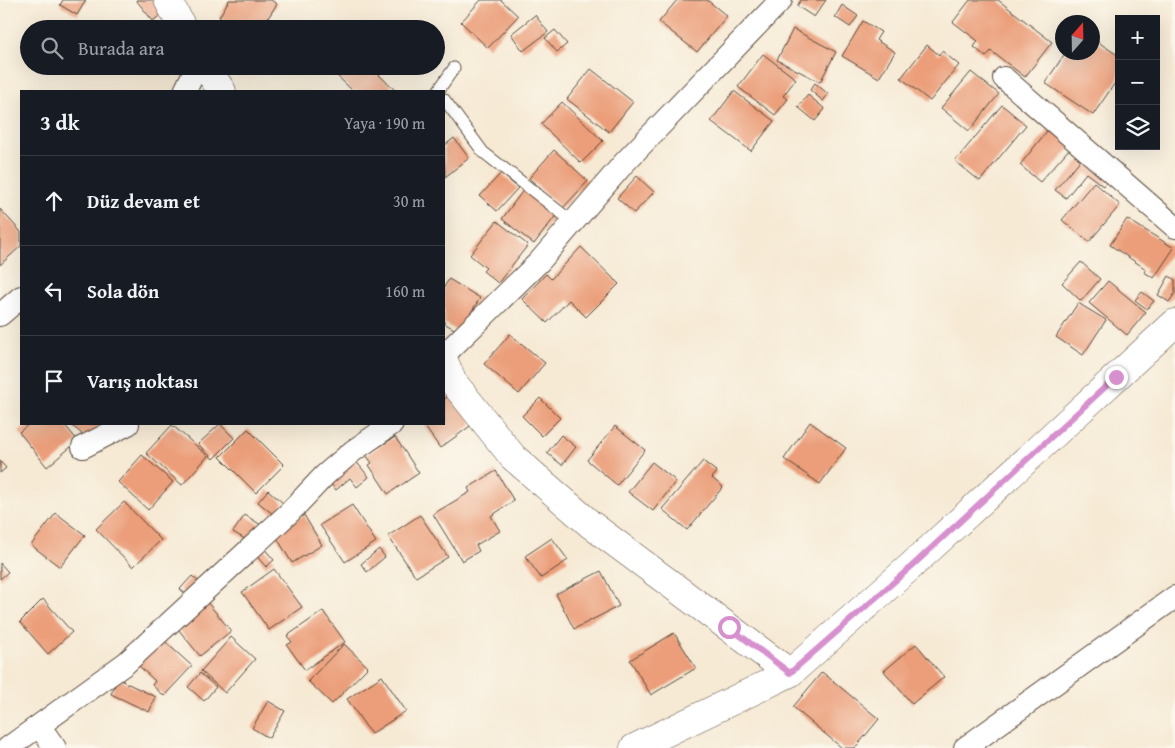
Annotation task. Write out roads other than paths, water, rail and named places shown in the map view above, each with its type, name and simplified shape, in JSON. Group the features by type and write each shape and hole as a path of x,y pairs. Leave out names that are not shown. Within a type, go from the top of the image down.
{"street":[{"path":"168,0 178,20"},
{"path":"445,354 540,261 624,163 781,0"},
{"path":"185,90 193,75"},
{"path":"211,75 221,90"},
{"path":"1004,78 1175,227"},
{"path":"0,315 20,298"},
{"path":"634,748 790,673 912,566 1175,323"},
{"path":"447,377 513,457 583,518 790,673"},
{"path":"83,447 126,425"},
{"path":"8,748 29,732 40,728 126,663 289,512 325,475 353,451 391,425"},
{"path":"970,747 1175,597"},
{"path":"40,728 55,748"}],"lane":[{"path":"439,90 454,68"},
{"path":"445,100 482,152 574,223"}]}
